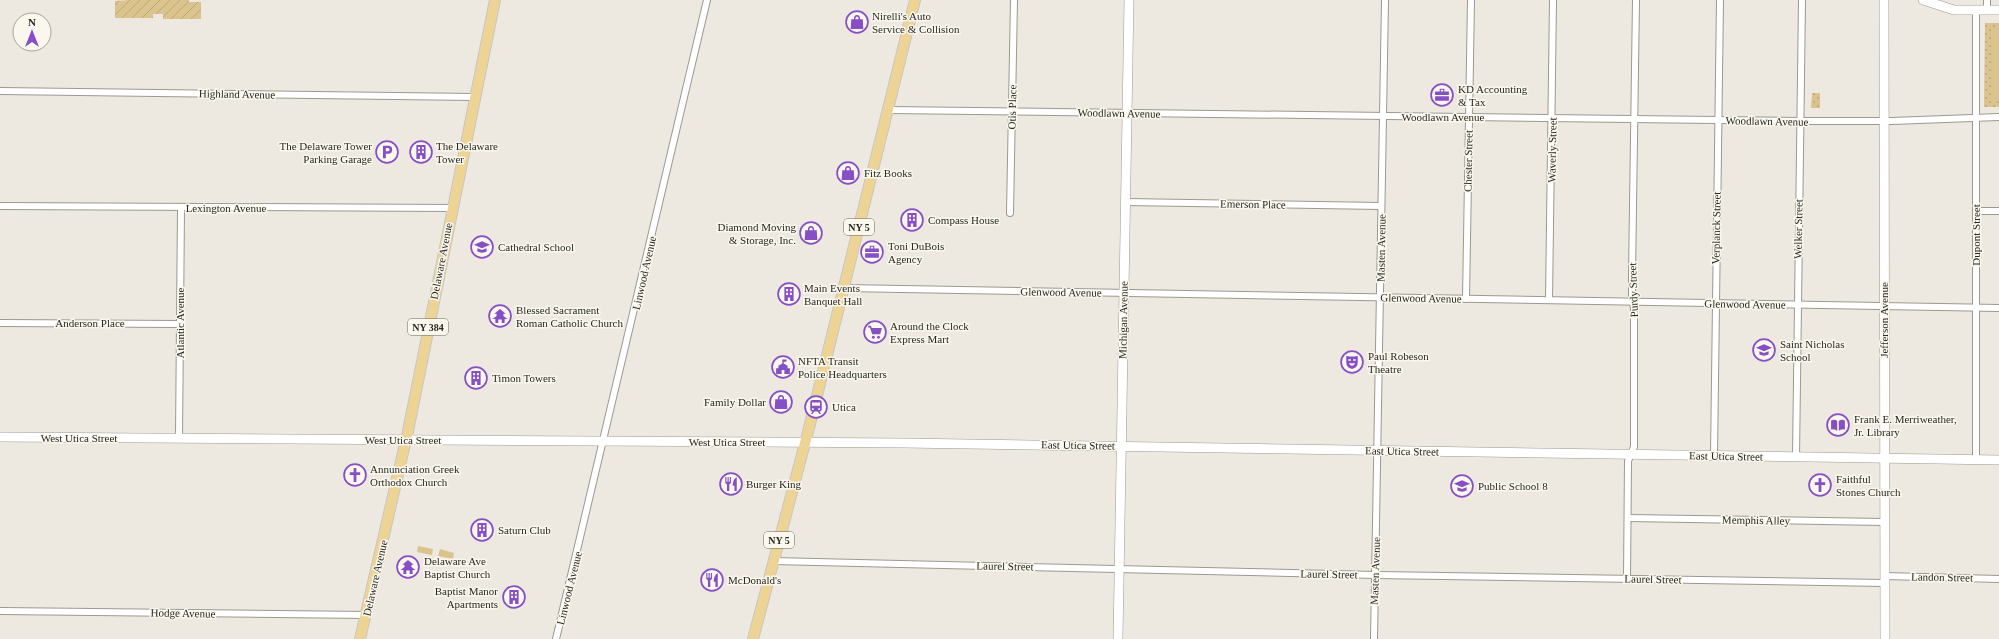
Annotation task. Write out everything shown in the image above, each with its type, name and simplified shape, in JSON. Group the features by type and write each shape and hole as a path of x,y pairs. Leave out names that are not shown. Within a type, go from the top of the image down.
{"main road":[{"name":"Delaware Avenue","path":"360,639 406,440 495,0"},
{"name":"NY 5","path":"753,639 805,442 915,0"}],"street":[{"name":"Linwood Avenue","path":"556,639 708,0"},
{"name":"Otis Place","path":"1010,213 1014,0"},
{"name":"Michigan Avenue","path":"1118,639 1129,0"},
{"name":"Masten Avenue","path":"1374,639 1385,0"},
{"name":"Chester Street","path":"1466,299 1471,0"},
{"name":"Waverly Street","path":"1549,300 1554,0"},
{"name":"Purdy Street","path":"1627,579 1628,462 1634,447 1633,302 1636,0"},
{"name":"Verplanck Street","path":"1714,456 1720,0"},
{"name":"Welker Street","path":"1796,457 1802,0"},
{"name":"Jefferson Avenue","path":"1884,0 1885,639"},
{"path":"1923,0 1954,10 1999,10"},
{"path":"1987,0 1987,10"},
{"name":"Dupont Street","path":"1976,10 1976,460"},
{"name":"Highland Avenue","path":"0,91 475,97"},
{"name":"Woodlawn Avenue","path":"888,110 1634,120 1884,121 1976,116 1999,117"},
{"name":"Emerson Place","path":"1125,202 1382,206"},
{"name":"Lexington Avenue","path":"0,206 452,208"},
{"name":"Atlantic Avenue","path":"179,438 181,208"},
{"path":"1976,211 1999,211"},
{"name":"Glenwood Avenue","path":"844,288 1999,308"},
{"name":"Anderson Place","path":"0,322 180,324"},
{"name":"West Utica Street","path":"0,437 805,442"},
{"name":"East Utica Street","path":"805,442 1999,460"},
{"name":"Memphis Alley","path":"1628,518 1884,522"},
{"name":"Laurel Street","path":"773,561 1376,575 1627,579 1885,580"},
{"name":"Landon Street","path":"1885,580 1999,579"},
{"name":"Hodge Avenue","path":"0,611 366,615"}],"shaded area":[{"path":"189,0 189,2 201,2 201,19 163,19 163,14 153,14 153,18 115,18 115,1"},
{"path":"1985,23 1999,23 1999,107 1984,107"},
{"path":"1992,28 1999,28 1999,99 1991,99"},
{"path":"1812,93 1820,93 1820,108 1811,108"},
{"path":"418,546 433,549 432,555 417,552"},
{"path":"440,549 454,553 453,559 438,556"}],"place":[{"name":"Nirelli's Auto Service & Collision","path":"857,22"},
{"name":"KD Accounting & Tax","path":"1442,95"},
{"name":"The Delaware Tower Parking Garage","path":"387,152"},
{"name":"The Delaware Tower","path":"421,152"},
{"name":"Fitz Books","path":"848,173"},
{"name":"Compass House","path":"912,220"},
{"name":"Diamond Moving & Storage, Inc.","path":"811,233"},
{"name":"Cathedral School","path":"482,247"},
{"name":"Toni DuBois Agency","path":"872,252"},
{"name":"Main Events Banquet Hall","path":"789,294"},
{"name":"Blessed Sacrament Roman Catholic Church","path":"500,316"},
{"name":"Around the Clock Express Mart","path":"875,332"},
{"name":"Saint Nicholas School","path":"1764,350"},
{"name":"Paul Robeson Theatre","path":"1352,362"},
{"name":"NFTA Transit Police Headquarters","path":"783,367"},
{"name":"Timon Towers","path":"476,378"},
{"name":"Family Dollar","path":"781,402"},
{"name":"Utica","path":"816,407"},
{"name":"Frank E. Merriweather, Jr. Library","path":"1838,425"},
{"name":"Annunciation Greek Orthodox Church","path":"355,475"},
{"name":"Burger King","path":"731,484"},
{"name":"Faithful Stones Church","path":"1820,485"},
{"name":"Public School 8","path":"1462,486"},
{"name":"Saturn Club","path":"482,530"},
{"name":"Delaware Ave Baptist Church","path":"408,567"},
{"name":"McDonald's","path":"712,580"},
{"name":"Baptist Manor Apartments","path":"514,597"}]}
